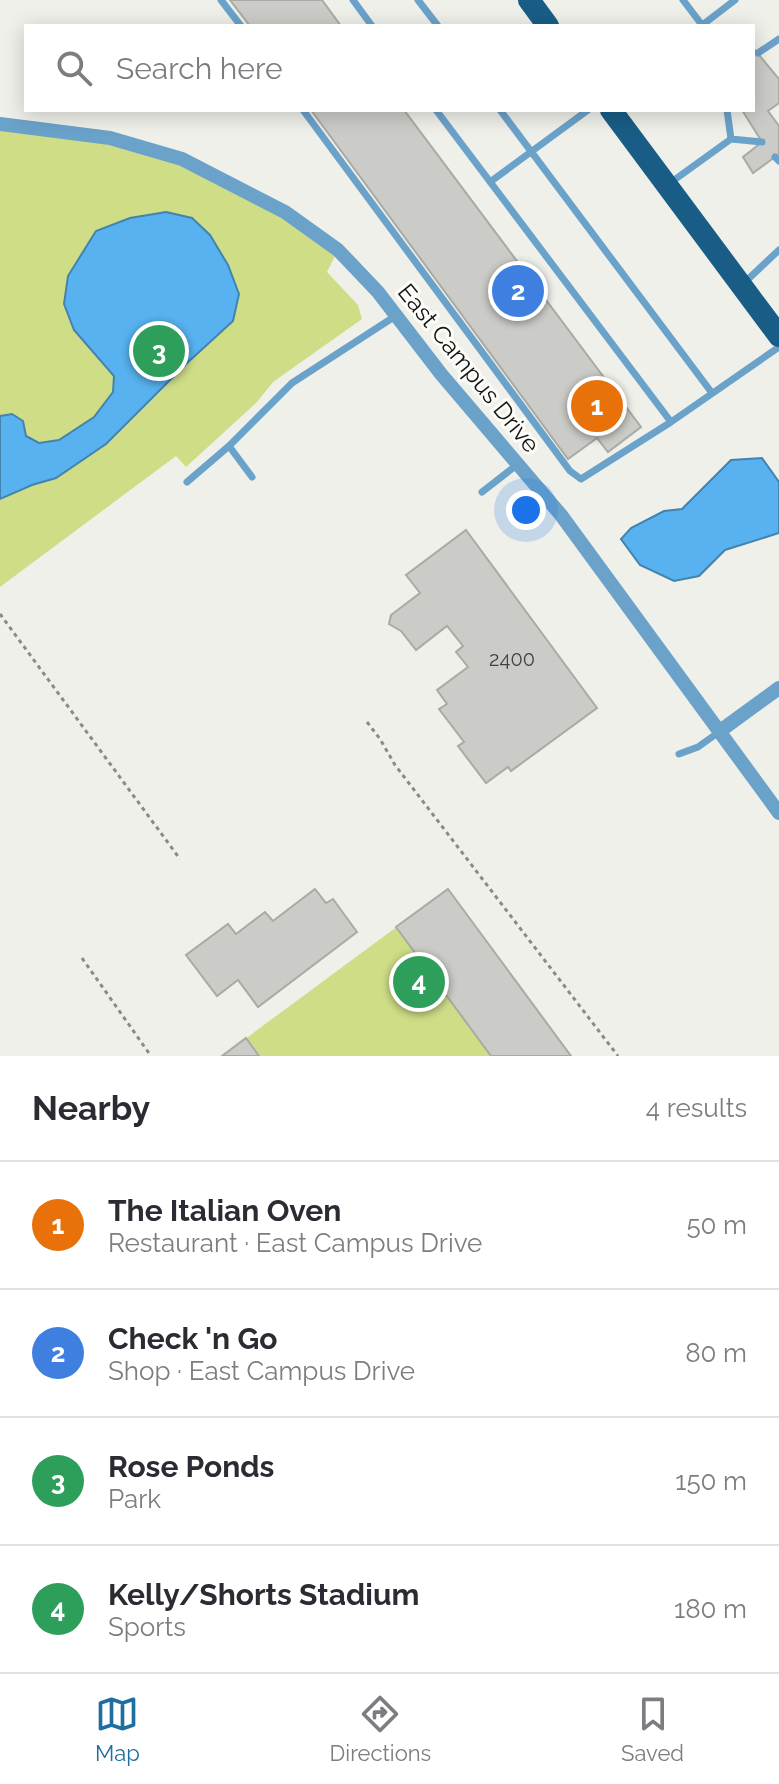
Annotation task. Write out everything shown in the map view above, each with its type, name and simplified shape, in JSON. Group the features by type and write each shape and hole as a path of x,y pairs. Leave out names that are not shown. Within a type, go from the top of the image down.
{"main road":[{"path":"529,0 547,24"},
{"path":"612,112 779,337"}],"street":[{"name":"East Campus Drive","path":"0,124 110,138 182,159 285,212 338,250 397,315 441,374 577,535 779,813"},
{"path":"720,731 779,688"}],"lane":[{"path":"221,0 239,24"},
{"path":"353,0 371,24"},
{"path":"418,0 436,24"},
{"path":"683,0 700,24"},
{"path":"704,24 735,0"},
{"path":"758,53 779,39"},
{"path":"304,112 570,471 581,479 712,393 779,337"},
{"path":"438,112 671,422"},
{"path":"502,112 712,393"},
{"path":"490,182 585,112"},
{"path":"727,112 731,139"},
{"path":"667,186 731,139 762,142"},
{"path":"741,285 779,250"},
{"path":"187,482 229,446 292,383 397,315"},
{"path":"229,446 252,477"},
{"path":"482,492 518,464"},
{"path":"679,754 698,747 720,731"}],"path":[{"path":"0,614 180,859"},
{"path":"367,722 395,765 618,1056"},
{"path":"82,958 92,968 151,1056"}],"green space":[{"path":"0,124 72,133 182,159 338,250 327,272 358,305 362,319 273,382 257,402 186,467 176,456 0,587"},
{"path":"448,889 571,1056 222,1056"}],"water":[{"path":"166,212 192,218 210,235 228,265 239,294 233,321 106,444 56,478 0,499 0,416 12,414 23,421 26,436 39,443 59,440 94,417 113,392 114,376 74,330 64,304 68,276 96,231 130,218"},
{"path":"762,458 779,482 779,533 725,550 699,576 674,581 640,565 621,539 631,528 664,511 682,509 731,460"}],"building":[{"path":"230,0 322,0 340,24 248,24"},
{"path":"755,50 779,79 779,103 768,111 779,126 779,154 753,173 743,157 762,142 743,112 755,112"},
{"path":"312,112 405,112 641,427 608,452 597,438 568,459"},
{"path":"466,530 597,708 511,771 508,767 486,783 458,746 464,742 439,709 447,704 437,690 468,667 456,652 463,646 447,626 416,650 401,631 389,624 391,615 420,593 406,575"},
{"path":"315,889 326,903 333,899 357,932 258,1007 238,980 217,996 186,955 228,924 236,934 265,912 273,921"},
{"path":"448,889 571,1056 491,1056 396,927"},
{"path":"246,1038 259,1056 222,1056"}],"place":[{"name":"Check 'n Go","path":"518,291"},
{"name":"Rose Ponds","path":"159,351"},
{"name":"The Italian Oven","path":"597,406"},
{"name":"Kelly/Shorts Stadium","path":"419,982"}]}
